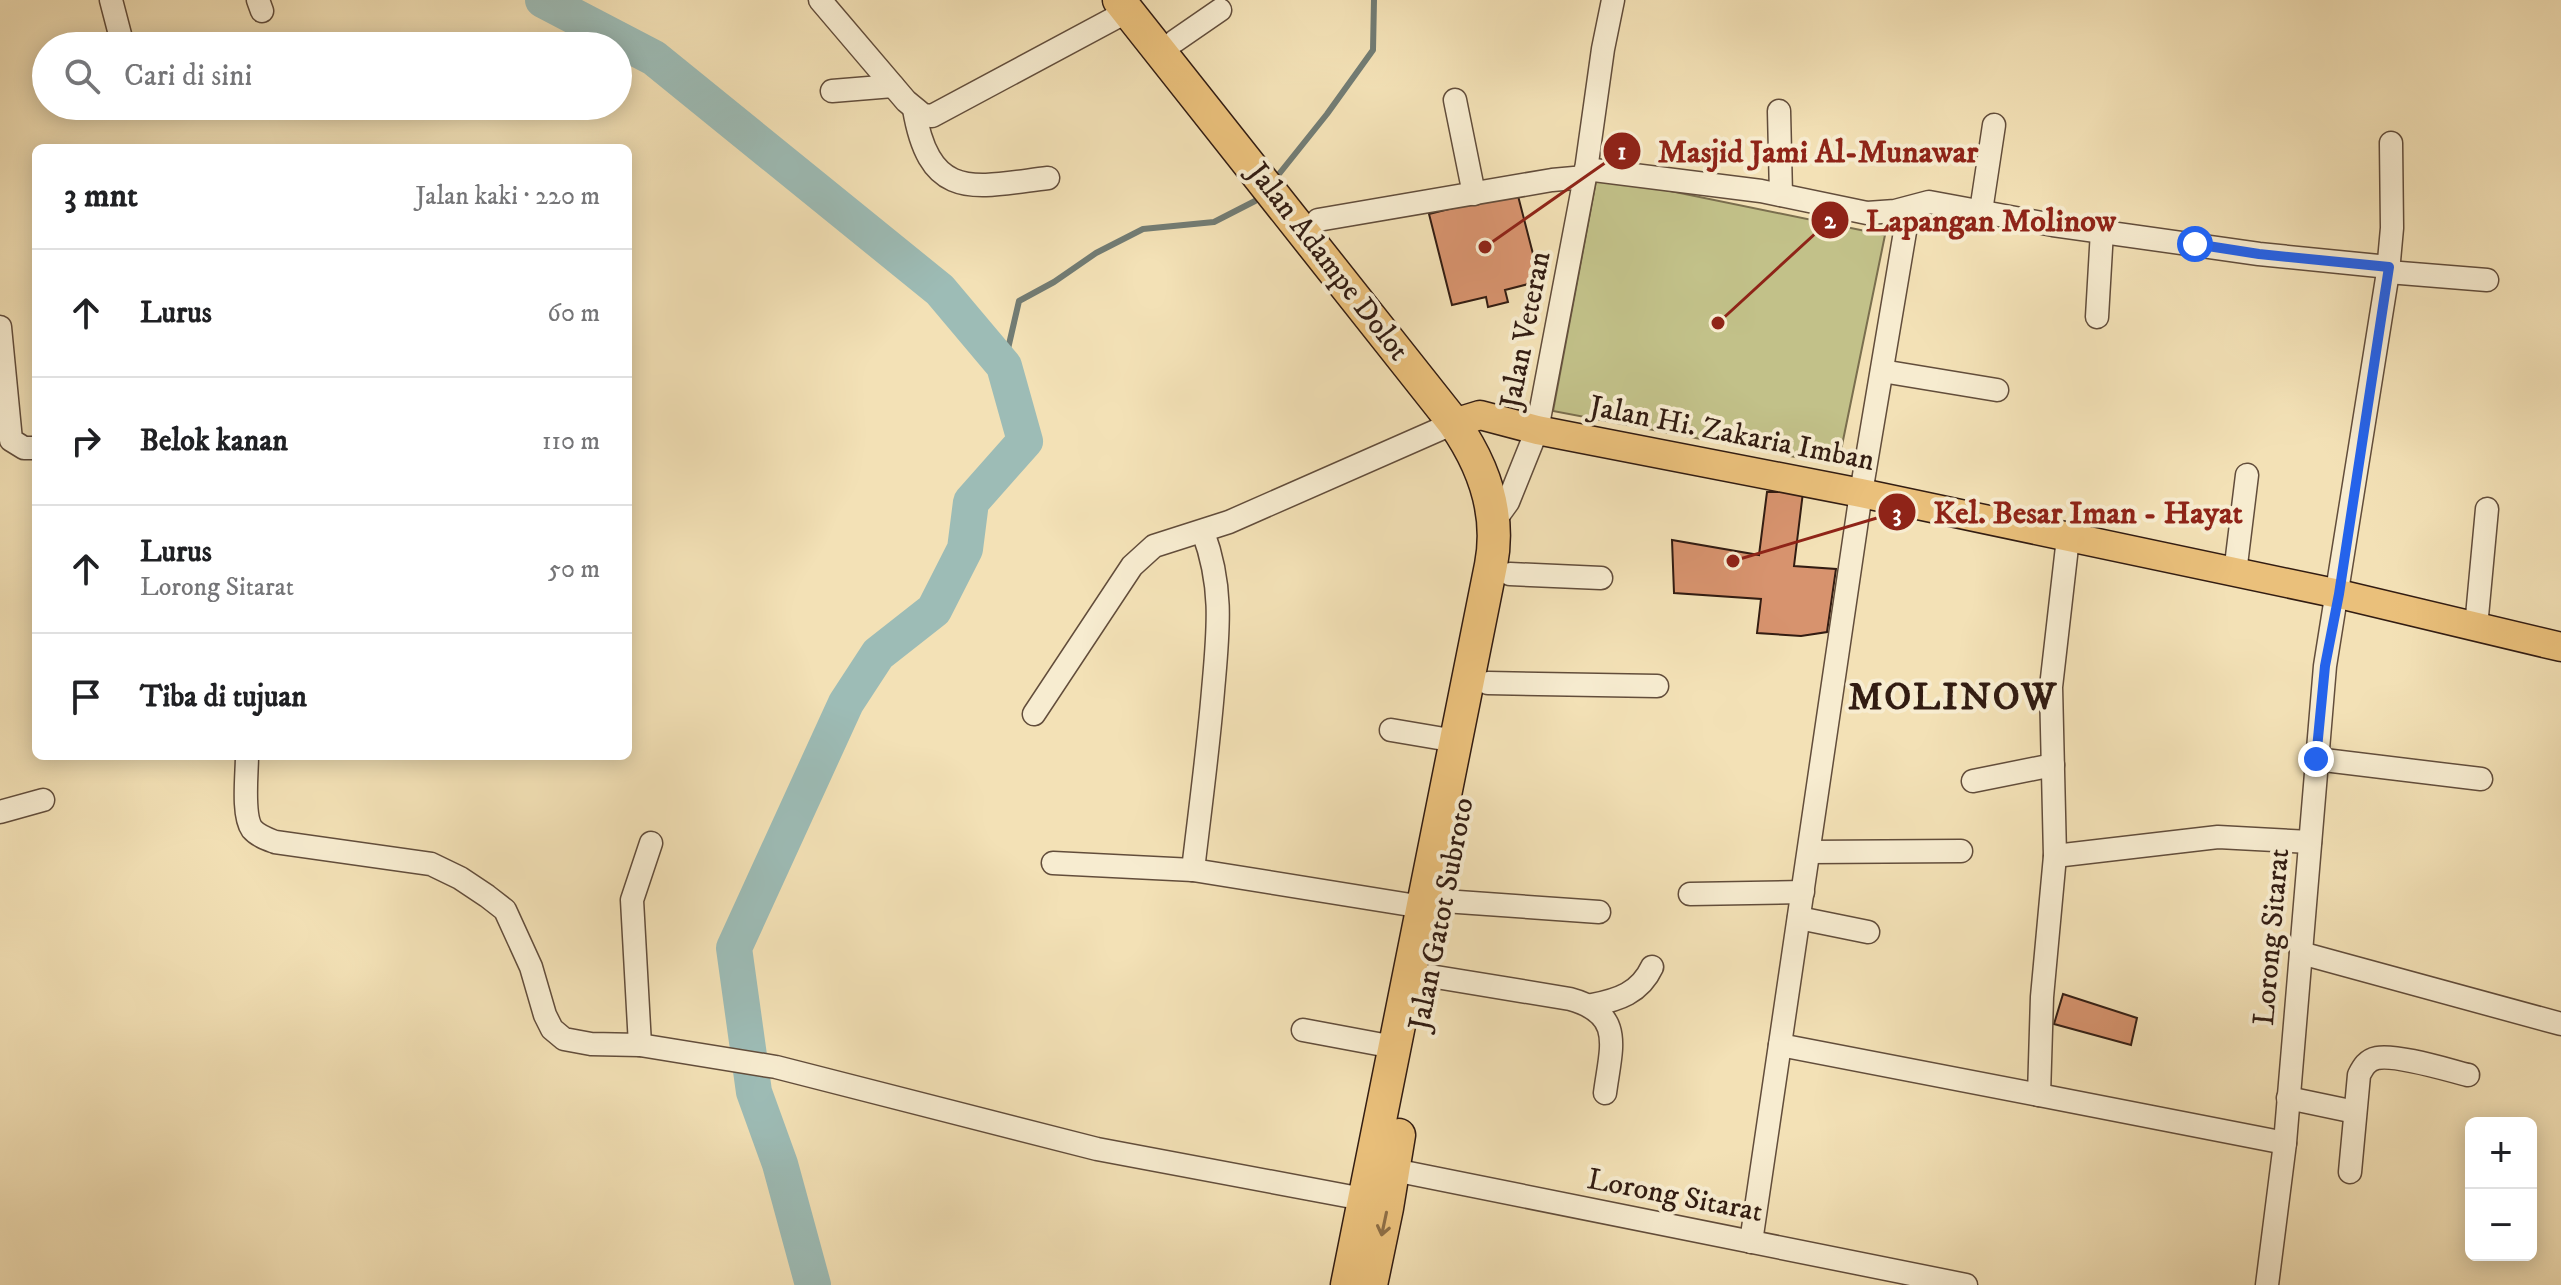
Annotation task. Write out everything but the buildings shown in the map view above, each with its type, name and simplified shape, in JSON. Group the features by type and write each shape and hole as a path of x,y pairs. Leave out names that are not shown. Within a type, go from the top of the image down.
{"highway":[{"name":"Jalan Adampe Dolot","path":"1130,4 1175,41 1265,167"},
{"name":"Jalan Adampe Dolot","path":"1130,4 1265,167 1461,420"},
{"name":"Jalan Adampe Dolot","path":"1288,196 1318,220 1461,420 1503,527"},
{"name":"Jalan Gatot Subroto","path":"1371,1285 1387,1208 1382,1167 1394,1047 1433,904 1486,661 1510,574 1503,527"},
{"name":"Jalan Gatot Subroto","path":"1347,1285 1363,1199 1382,1167 1430,976 1433,904 1456,741 1486,661 1503,527"}],"main road":[{"name":"Jalan Hi. Zakaria Imban","path":"1461,420 1480,415 1537,430 1861,493 2339,594 2561,647"}],"street":[{"path":"111,0 119,32"},
{"path":"820,0 914,109 932,116 1130,4"},
{"name":"Jalan Veteran","path":"1503,527 1537,430 1586,173 1613,0"},
{"path":"1175,41 1220,10"},
{"path":"832,91 893,86"},
{"path":"1455,100 1474,194"},
{"path":"914,109 918,133 926,151 941,172 959,184 976,186 1048,178"},
{"path":"1779,111 1781,195"},
{"path":"1981,211 1994,125"},
{"name":"Lorong Sitarat","path":"2267,1285 2285,1143 2325,666 2339,594 2388,269 2392,228 2391,143"},
{"path":"1318,220 1586,173 1781,195 1867,213 1881,213 1929,202 2259,254 2487,280"},
{"path":"1751,1242 1861,493 1909,208"},
{"path":"2097,317 2102,231"},
{"path":"0,327 9,433 16,444 32,448"},
{"path":"1882,371 1997,390"},
{"path":"1034,714 1140,557 1154,546 1203,532 1461,420"},
{"path":"2235,573 2247,475"},
{"path":"2476,627 2487,509"},
{"path":"1193,870 1210,733 1219,610 1214,567 1203,532"},
{"path":"2039,1095 2042,997 2055,856 2051,687 2068,538"},
{"path":"1510,574 1601,578"},
{"path":"1486,661 1657,686"},
{"path":"1391,730 1456,741"},
{"path":"2316,759 2481,779"},
{"path":"247,760 247,817 251,828 260,836 275,842 431,864 460,878 505,910 531,967 545,1015 552,1029 564,1039 591,1044 640,1045 776,1067 1097,1149 1363,1199"},
{"path":"1973,781 2053,765"},
{"path":"0,812 43,800"},
{"path":"2055,856 2218,837 2310,842"},
{"path":"640,1045 632,900 651,843"},
{"path":"1809,852 1961,851"},
{"path":"1053,863 1193,870 1433,904 1599,912"},
{"path":"1690,894 1803,892"},
{"path":"1799,918 1868,932"},
{"path":"2301,953 2561,1024"},
{"path":"1592,1005 1614,1001 1631,993 1646,980 1652,967"},
{"path":"1430,976 1592,1005 1605,1016 1610,1032 1605,1093"},
{"path":"1303,1030 1394,1047"},
{"path":"1780,1045 2285,1143"},
{"path":"2350,1172 2359,1075 2365,1064 2378,1058 2399,1059 2468,1075"},
{"path":"2288,1098 2355,1112"},
{"name":"Lorong Sitarat","path":"1382,1167 1958,1284"}],"shaded area":[{"path":"1597,176 1885,235 1838,465 1553,411"}],"waterway":[{"path":"543,0 604,32"},
{"path":"1275,179 1373,50 1374,0"},
{"path":"632,47 654,58 940,290 1004,366 1025,441 971,502 965,549 934,610 878,654 846,703 734,948 754,1092 780,1164 813,1285"},
{"path":"1004,366 1019,301 1096,253 1143,229 1214,222 1255,201 1262,193"}],"place":[{"name":"Masjid Jami Al-Munawar","path":"1485,247"},
{"name":"Lapangan Molinow","path":"1718,323"},
{"name":"Kel. Besar Iman - Hayat","path":"1733,561"}],"district":[{"name":"MOLINOW","path":"1953,698"}],"route":[{"path":"2195,244 2389,267 2339,594 2325,666 2316,759"}]}
